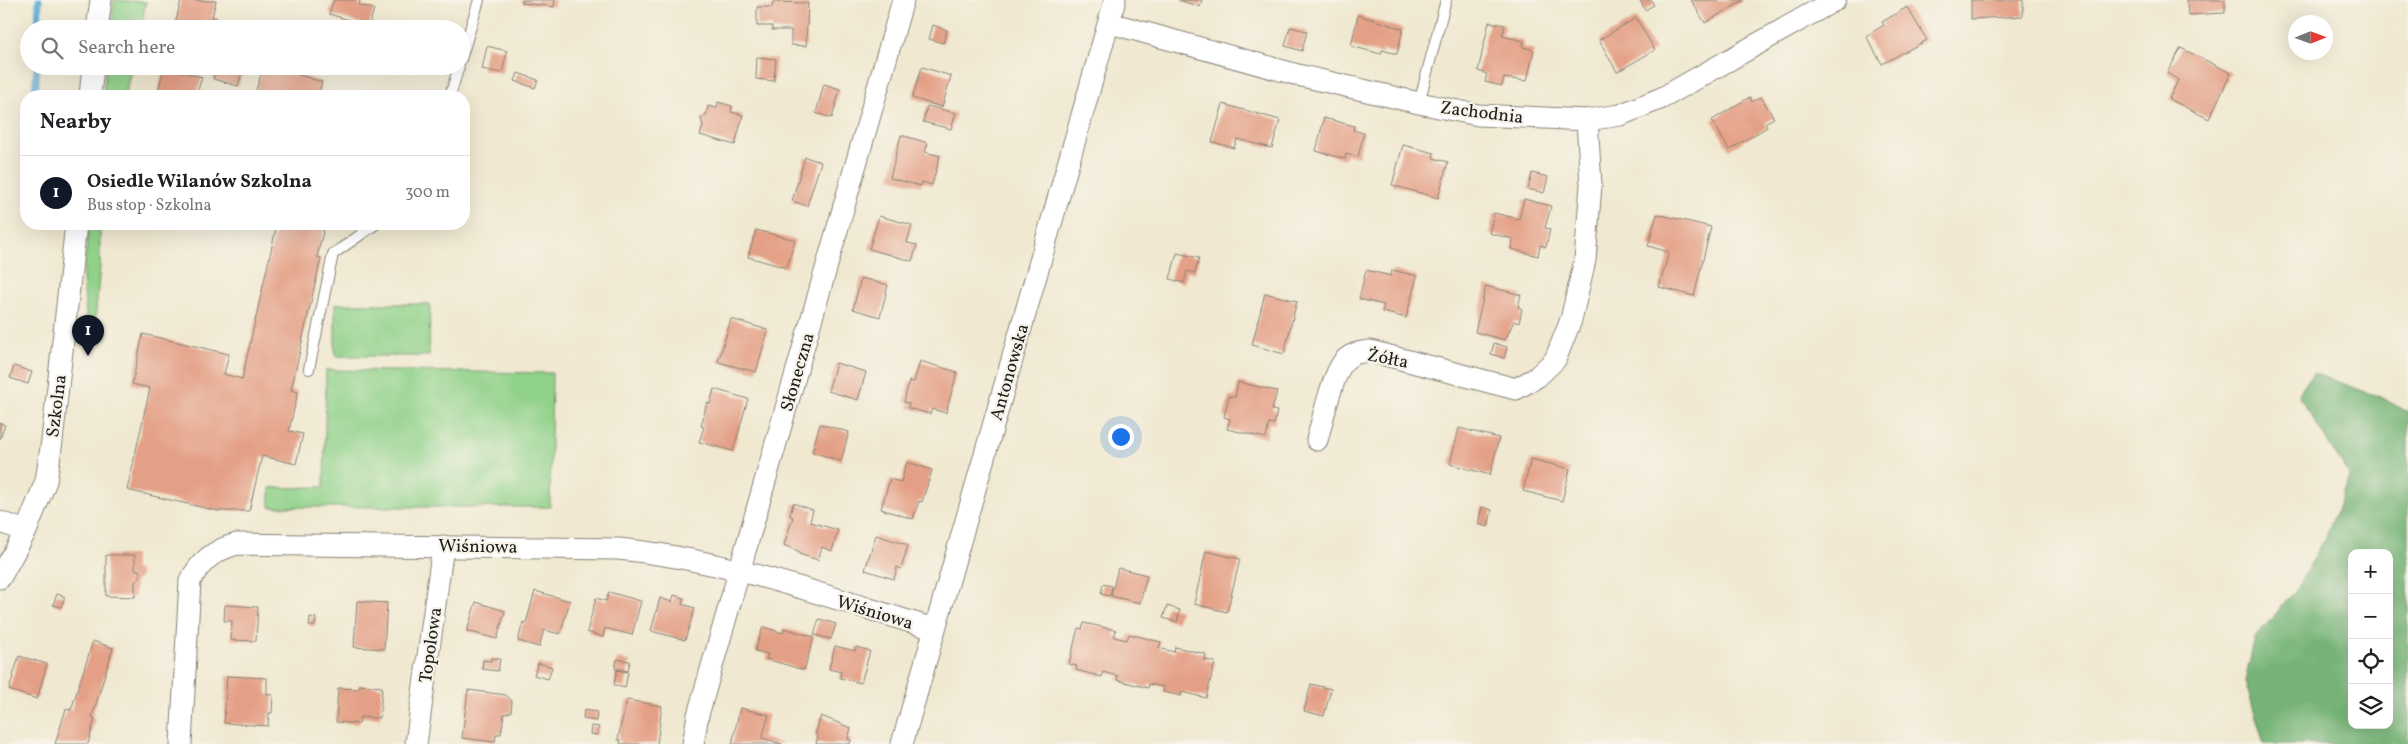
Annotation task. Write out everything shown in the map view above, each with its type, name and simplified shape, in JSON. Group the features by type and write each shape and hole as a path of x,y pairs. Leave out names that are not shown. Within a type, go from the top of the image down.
{"street":[{"path":"99,20 101,0"},
{"name":"Słoneczna","path":"693,744 698,715 904,0"},
{"name":"Antonowska","path":"902,744 1110,23 1114,0"},
{"name":"Zachodnia","path":"1110,23 1298,75 1478,115 1587,120 1620,115 1662,98 1835,0"},
{"path":"91,90 92,75"},
{"name":"Żółta","path":"1317,440 1331,391 1344,361 1354,353 1370,351 1516,389 1537,377 1555,360 1571,320 1585,260 1591,186 1587,120"},
{"name":"Szkolna","path":"0,578 26,531 46,480 52,442 75,230"},
{"path":"0,522 26,531"},
{"name":"Wiśniowa","path":"180,744 190,581 197,569 210,555 225,547 254,543 618,549 655,552 740,571 934,630"},
{"name":"Topolowa","path":"416,744 444,546"}],"lane":[{"path":"470,30 479,0"},
{"path":"1419,103 1446,0"},
{"path":"452,90 456,75"},
{"path":"309,369 333,254 367,230"}],"green space":[{"path":"114,0 146,2 142,20 112,20"},
{"path":"105,75 130,75 126,90 104,90"},
{"path":"88,230 100,230 100,266 95,321 91,327 87,327 83,278"},
{"path":"335,304 430,304 429,356 335,356"},
{"path":"326,370 552,373 550,507 270,507 270,488 324,487"},
{"path":"2313,373 2380,397 2408,412 2408,744 2264,744 2245,681 2255,638 2295,591 2326,537 2350,477 2298,395"}],"building":[{"path":"181,0 216,1 212,17 217,18 216,20 176,20"},
{"path":"334,0 360,0 359,5 374,9 371,20 349,20 329,14"},
{"path":"522,0 555,0 554,7 522,3"},
{"path":"1179,0 1202,0 1200,7"},
{"path":"1640,0 1651,0 1654,5 1645,10"},
{"path":"1691,0 1744,0 1705,23"},
{"path":"1971,0 2023,0 2023,16 1971,19"},
{"path":"2187,0 2225,0 2225,13 2188,15"},
{"path":"773,2 808,3 806,46 791,45 791,30 772,30 772,26 757,26 757,7 772,7"},
{"path":"1907,7 1927,40 1882,64 1866,36 1884,25 1882,22"},
{"path":"1358,15 1403,29 1397,54 1382,50 1381,54 1351,46"},
{"path":"1636,18 1655,50 1617,72 1599,40"},
{"path":"1489,22 1505,25 1502,36 1524,41 1523,47 1534,50 1527,81 1504,78 1502,86 1485,82 1487,74 1478,71"},
{"path":"933,25 947,30 943,43 929,39"},
{"path":"1290,27 1307,31 1302,51 1285,46"},
{"path":"487,46 507,51 502,73 482,69"},
{"path":"2181,48 2231,73 2209,119 2169,99 2178,80 2167,73"},
{"path":"757,57 776,59 774,81 756,79"},
{"path":"922,67 951,76 942,107 912,98"},
{"path":"518,73 538,80 535,88 515,81"},
{"path":"162,75 194,75 202,77 198,90 158,90"},
{"path":"214,75 241,75 238,86 213,79"},
{"path":"261,75 299,75 322,82 320,90 256,90"},
{"path":"824,84 840,89 832,118 816,113"},
{"path":"1750,97 1752,102 1761,97 1774,118 1765,123 1767,127 1729,150 1712,120"},
{"path":"718,102 732,106 731,112 743,115 735,145 700,135 703,126 701,118 706,115 708,106 717,108"},
{"path":"1223,104 1280,120 1272,148 1237,139 1234,148 1212,142"},
{"path":"927,106 956,113 951,129 923,122"},
{"path":"1324,118 1354,126 1353,130 1364,133 1358,157 1346,154 1345,159 1316,151"},
{"path":"901,135 928,143 925,152 940,156 932,185 922,182 921,186 890,178"},
{"path":"1403,145 1434,153 1433,158 1448,162 1438,198 1392,185"},
{"path":"805,157 821,162 807,206 792,201"},
{"path":"1532,173 1548,177 1544,193 1528,189"},
{"path":"1524,199 1551,206 1545,228 1550,229 1546,247 1540,245 1538,256 1511,249 1513,239 1489,233 1494,213 1519,219"},
{"path":"1657,214 1711,227 1694,296 1659,287 1669,252 1648,246"},
{"path":"879,216 912,225 907,243 917,245 912,261 869,249"},
{"path":"276,230 324,230 317,257 321,258 291,390 298,392 289,431 303,434 296,464 262,456 249,511 218,511 127,490 150,388 132,384 143,334 229,354 224,374 242,379"},
{"path":"756,230 795,240 787,268 748,257"},
{"path":"1177,253 1199,258 1195,273 1187,271 1184,283 1170,279"},
{"path":"1366,270 1391,276 1392,270 1417,276 1406,318 1382,312 1384,305 1359,299"},
{"path":"861,278 888,285 880,317 853,309"},
{"path":"1486,286 1521,295 1518,307 1522,309 1519,323 1514,321 1505,340 1475,332"},
{"path":"1265,293 1297,301 1284,354 1252,345"},
{"path":"731,319 768,330 756,372 718,362"},
{"path":"1494,343 1507,347 1504,358 1491,354"},
{"path":"920,361 957,372 946,413 932,409 930,414 908,408 909,403 904,402 909,381 914,382"},
{"path":"836,363 866,372 858,400 828,391"},
{"path":"14,366 32,372 28,384 10,378"},
{"path":"1238,382 1277,391 1272,410 1277,411 1274,424 1269,423 1266,438 1227,429 1230,419 1224,417 1229,396 1235,397"},
{"path":"714,389 748,399 733,451 699,442 704,427 701,426 707,403 710,404"},
{"path":"0,423 5,425 0,439"},
{"path":"820,424 849,432 841,461 812,452"},
{"path":"1459,428 1499,438 1490,475 1450,464"},
{"path":"1531,459 1570,469 1562,501 1523,491"},
{"path":"907,462 932,470 922,502 919,501 913,519 881,509 890,479 901,482"},
{"path":"793,503 813,510 810,522 838,530 832,551 822,547 818,560 799,554 800,552 784,545 793,517 790,516"},
{"path":"1482,507 1492,510 1488,527 1478,524"},
{"path":"876,535 908,545 901,569 897,567 894,579 865,570"},
{"path":"1206,551 1240,559 1227,612 1194,604"},
{"path":"106,555 135,555 135,569 140,571 140,578 135,582 135,597 106,596"},
{"path":"1118,568 1147,575 1140,603 1111,596"},
{"path":"1103,584 1112,586 1110,596 1101,594"},
{"path":"535,591 570,601 560,634 544,630 539,647 518,641 523,622 526,623"},
{"path":"609,592 641,601 632,635 605,628 603,637 587,632 596,598 606,601"},
{"path":"57,594 65,597 61,607 53,605"},
{"path":"674,595 684,598 682,604 695,608 685,640 651,631 660,598 672,602"},
{"path":"357,601 387,603 384,649 354,647"},
{"path":"476,602 505,611 497,639 467,631"},
{"path":"225,605 258,607 256,641 231,640 232,621 224,621"},
{"path":"1167,606 1180,610 1177,622 1163,618"},
{"path":"310,617 316,618 315,626 309,626"},
{"path":"819,619 836,624 831,639 814,635"},
{"path":"1084,623 1116,630 1114,637 1127,640 1129,634 1161,642 1159,648 1174,652 1175,647 1206,654 1205,660 1215,662 1206,698 1182,692 1181,696 1163,692 1164,687 1149,684 1148,688 1117,680 1118,676 1103,672 1102,677 1076,670 1077,666 1069,664 1078,628 1082,629"},
{"path":"763,627 783,633 784,628 814,637 804,670 766,659 768,654 755,651"},
{"path":"93,641 113,648 92,717 95,718 88,744 55,744 66,709 71,710"},
{"path":"835,646 855,651 856,647 870,651 861,683 840,678 841,672 829,669"},
{"path":"19,656 47,664 37,699 9,690"},
{"path":"491,658 500,659 498,671 482,669 483,660 491,661"},
{"path":"617,659 630,661 628,671 615,669"},
{"path":"538,663 552,667 548,679 534,675"},
{"path":"617,670 628,672 625,688 614,685"},
{"path":"227,676 267,678 267,694 273,695 272,713 269,713 268,726 224,723"},
{"path":"1311,684 1331,689 1324,716 1304,711"},
{"path":"359,685 382,687 380,718 360,717 359,724 336,722 338,688 359,689"},
{"path":"468,690 506,695 512,701 511,712 504,714 501,734 496,734 495,742 462,738"},
{"path":"627,700 662,706 657,744 620,744 621,740 618,740"},
{"path":"740,708 769,715 762,738 782,744 732,744"},
{"path":"584,710 597,712 596,721 583,719"},
{"path":"821,716 851,728 848,739 851,740 850,744 816,744 818,735 815,735"},
{"path":"591,726 599,727 597,735 590,734"}],"waterway":[{"path":"38,20 39,0"},
{"path":"35,90 36,75"}],"place":[{"name":"Osiedle Wilanów Szkolna","path":"88,356"}]}
